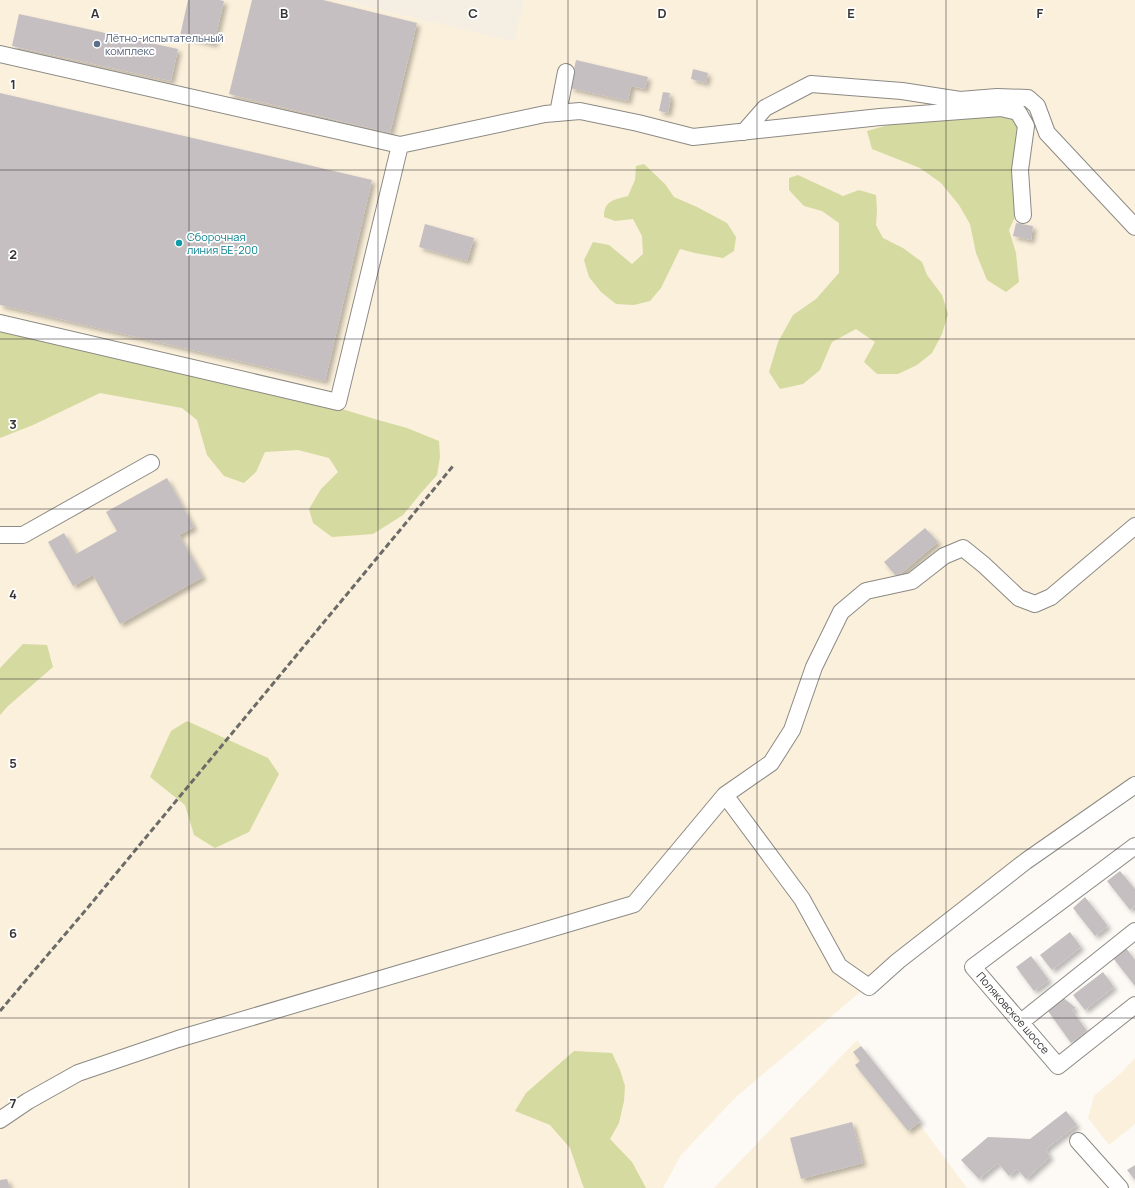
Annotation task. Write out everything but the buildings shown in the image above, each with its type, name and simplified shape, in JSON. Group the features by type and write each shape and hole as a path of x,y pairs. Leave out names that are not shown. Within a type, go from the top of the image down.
{"street":[{"path":"0,54 400,145 545,114 580,111 638,123 693,137 880,117 1001,108 1018,112 1026,126 1020,170 1024,216"},
{"path":"558,113 566,72"},
{"path":"744,132 765,108 811,84 902,92 960,100 997,97 1028,98 1037,106 1047,133 1135,227"},
{"path":"1022,119 1040,116"},
{"path":"0,323 338,402 400,145"},
{"path":"0,535 23,535 151,463"},
{"path":"0,1120 28,1101 78,1073 178,1039 634,904 725,795 771,763 792,730 814,667 841,612 866,591 912,581 944,556 962,548 984,565 1019,598 1035,604 1051,597 1135,526"},
{"path":"725,795 802,899 839,966 869,987 898,961 1026,861 1135,785"},
{"name":"Поляковское шоссе","path":"1135,846 973,967 1058,1066 1135,1005"},
{"path":"1021,1022 1135,931"},
{"path":"1078,1141 1120,1188"}],"shaded area":[{"path":"0,0 1135,0 1135,783 865,988 736,1097 681,1155 663,1188 0,1188"},
{"path":"341,0 524,0 514,42"},
{"path":"857,1040 967,1188 714,1188"},
{"path":"1135,1058 1135,1124 1109,1145 1088,1118 1094,1096 1122,1072"}],"green space":[{"path":"1004,112 1019,118 1019,145 1013,156 1013,180 1019,208 1009,230 1016,253 1019,282 1006,292 987,280 976,253 970,224 959,205 941,183 920,168 872,149 867,131 899,122"},
{"path":"644,164 665,184 674,197 727,223 736,237 734,251 723,258 680,249 661,288 650,301 634,305 616,304 601,292 589,277 584,260 593,242 609,245 632,264 643,254 642,236 633,219 615,221 604,217 604,211 608,204 614,200 628,196 635,180 636,166"},
{"path":"798,175 843,196 859,190 876,195 876,225 883,238 903,248 922,262 927,275 942,295 948,314 942,334 932,353 917,365 898,374 877,374 864,362 875,342 856,329 832,342 820,370 803,384 780,389 769,372 778,342 793,315 816,299 839,273 839,223 822,211 804,206 789,190 789,178"},
{"path":"0,329 310,399 407,428 439,441 440,457 437,475 403,515 373,534 332,537 313,523 309,509 321,489 338,472 329,458 298,450 265,452 256,472 244,483 224,476 207,455 197,420 182,408 100,393 33,425 0,438"},
{"path":"23,644 47,645 53,667 8,706 0,715 0,668"},
{"path":"187,721 268,758 279,774 249,832 215,848 194,835 185,805 150,777 171,731"},
{"path":"574,1051 612,1053 620,1070 625,1086 624,1101 619,1123 610,1139 632,1162 646,1188 584,1188 570,1148 550,1125 515,1111 526,1093"}],"railway":[{"path":"0,1011 90,905 453,466"}],"place":[{"name":"Лётно-испытательный комплекс","path":"97,44"},
{"name":"Сборочная линия БЕ-200","path":"179,243"}]}
